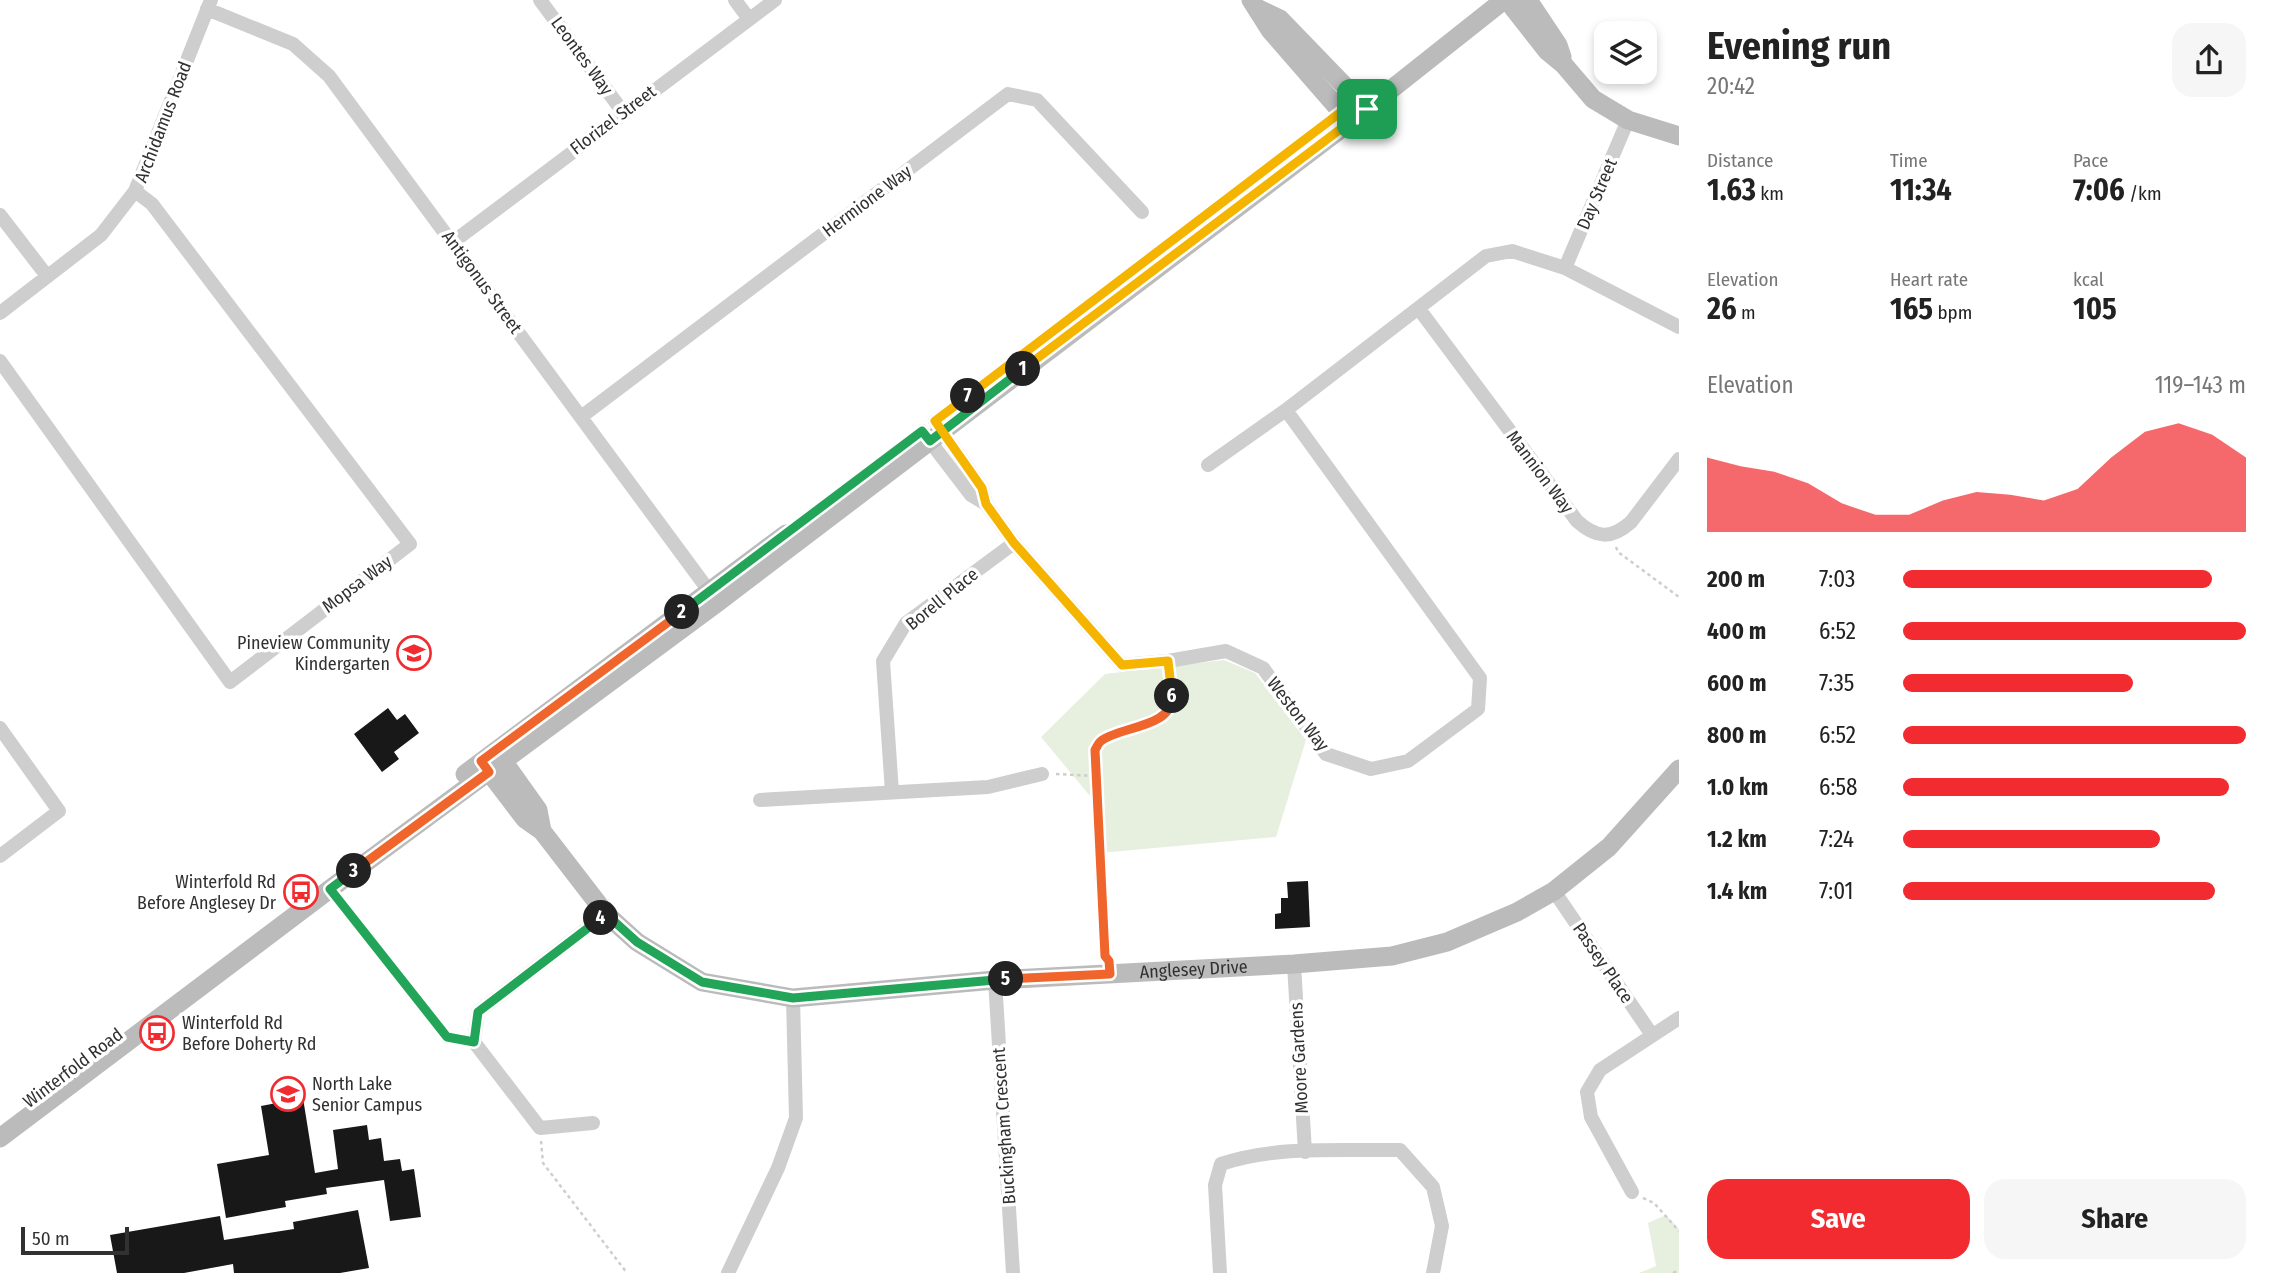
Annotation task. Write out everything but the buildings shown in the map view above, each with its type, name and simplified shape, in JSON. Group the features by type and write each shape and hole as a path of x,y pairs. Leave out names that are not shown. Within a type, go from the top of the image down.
{"main road":[{"name":"Winterfold Road","path":"0,1123 713,597 1346,117 1485,0"},
{"name":"Winterfold Road","path":"1362,104 1506,0"},
{"path":"1506,0 1547,51 1564,65 1593,99 1628,121 1679,136"},
{"path":"1528,0 1558,45 1564,65"},
{"path":"1255,4 1280,19 1362,104"},
{"path":"1255,4 1270,30 1346,117"},
{"name":"Winterfold Road","path":"0,1138 330,889 492,761"},
{"name":"Anglesey Drive","path":"492,761 538,810 542,831 606,914 637,942 702,982 793,998 995,980 1392,956 1447,942 1517,912 1554,891 1609,846 1679,769"}],"street":[{"name":"Leontes Way","path":"540,0 623,113"},
{"path":"735,0 749,19"},
{"name":"Florizel Street","path":"453,242 775,0"},
{"name":"Archidamus Road","path":"0,313 101,235 135,191 209,5"},
{"name":"Antigonus Street","path":"209,5 293,44 329,76 713,597"},
{"name":"Hermione Way","path":"581,417 1008,94 1037,100 1142,212"},
{"name":"Day Street","path":"1565,268 1628,121"},
{"name":"Mopsa Way","path":"0,361 230,682 410,544 152,204 135,191"},
{"path":"0,215 47,276"},
{"path":"1208,465 1286,410 1486,256 1512,251 1565,268 1679,327"},
{"name":"Mannion Way","path":"1419,309 1577,521 1587,530 1600,535 1611,535"},
{"name":"Weston Way","path":"932,431 982,488 986,504 1014,543 1122,665 1168,661 1226,651 1263,668 1326,754 1371,769 1408,761 1478,709 1480,678 1286,410"},
{"path":"1611,535 1631,522 1679,459"},
{"name":"Borell Place","path":"892,792 883,661 906,623 1014,543"},
{"path":"0,728 60,811 0,856"},
{"path":"760,800 988,787 1042,774"},
{"name":"Passey Place","path":"1554,891 1652,1035"},
{"path":"593,1123 539,1127 474,1042 478,1012 606,914"},
{"name":"Moore Gardens","path":"1294,964 1305,1152"},
{"name":"Buckingham Crescent","path":"995,980 1013,1273"},
{"path":"728,1273 778,1168 796,1118 793,998"},
{"path":"1632,1192 1591,1117 1587,1092 1600,1070 1679,1018"},
{"path":"1220,1273 1215,1185 1221,1164 1244,1156 1400,1150 1433,1187 1442,1226 1433,1273"}],"path":[{"path":"1611,535 1618,552 1679,597"},
{"path":"1110,974 1109,961 1105,956 1095,750 1101,741 1162,717 1171,708 1173,700 1168,661"},
{"path":"1042,774 1095,776"},
{"path":"330,889 447,1037 474,1042"},
{"path":"539,1127 543,1163 627,1273"},
{"path":"1632,1192 1654,1203 1679,1230"},
{"path":"1673,1273 1679,1270"}],"green space":[{"path":"1224,660 1255,673 1306,740 1276,837 1100,853 1090,796 1041,737 1105,674"},
{"path":"1666,1215 1679,1229 1679,1273 1639,1273 1656,1266 1648,1223"}],"place":[{"name":"Pineview Community Kindergarten","path":"414,653"},
{"name":"Winterfold Rd Before Anglesey Dr","path":"301,892"},
{"name":"Winterfold Rd Before Doherty Rd","path":"157,1033"},
{"name":"North Lake Senior Campus","path":"288,1094"}],"route":[{"path":"1367,109 943,430 930,441 922,431 481,761 489,772 330,889 447,1037 474,1042 478,1012 606,914 637,942 702,982 793,998 995,980 1110,974 1109,961 1105,956 1095,750 1101,741 1162,717 1171,708 1173,700 1168,661 1122,665 1014,543 986,504 982,488 943,430 935,421 1358,99 1367,109"}]}
